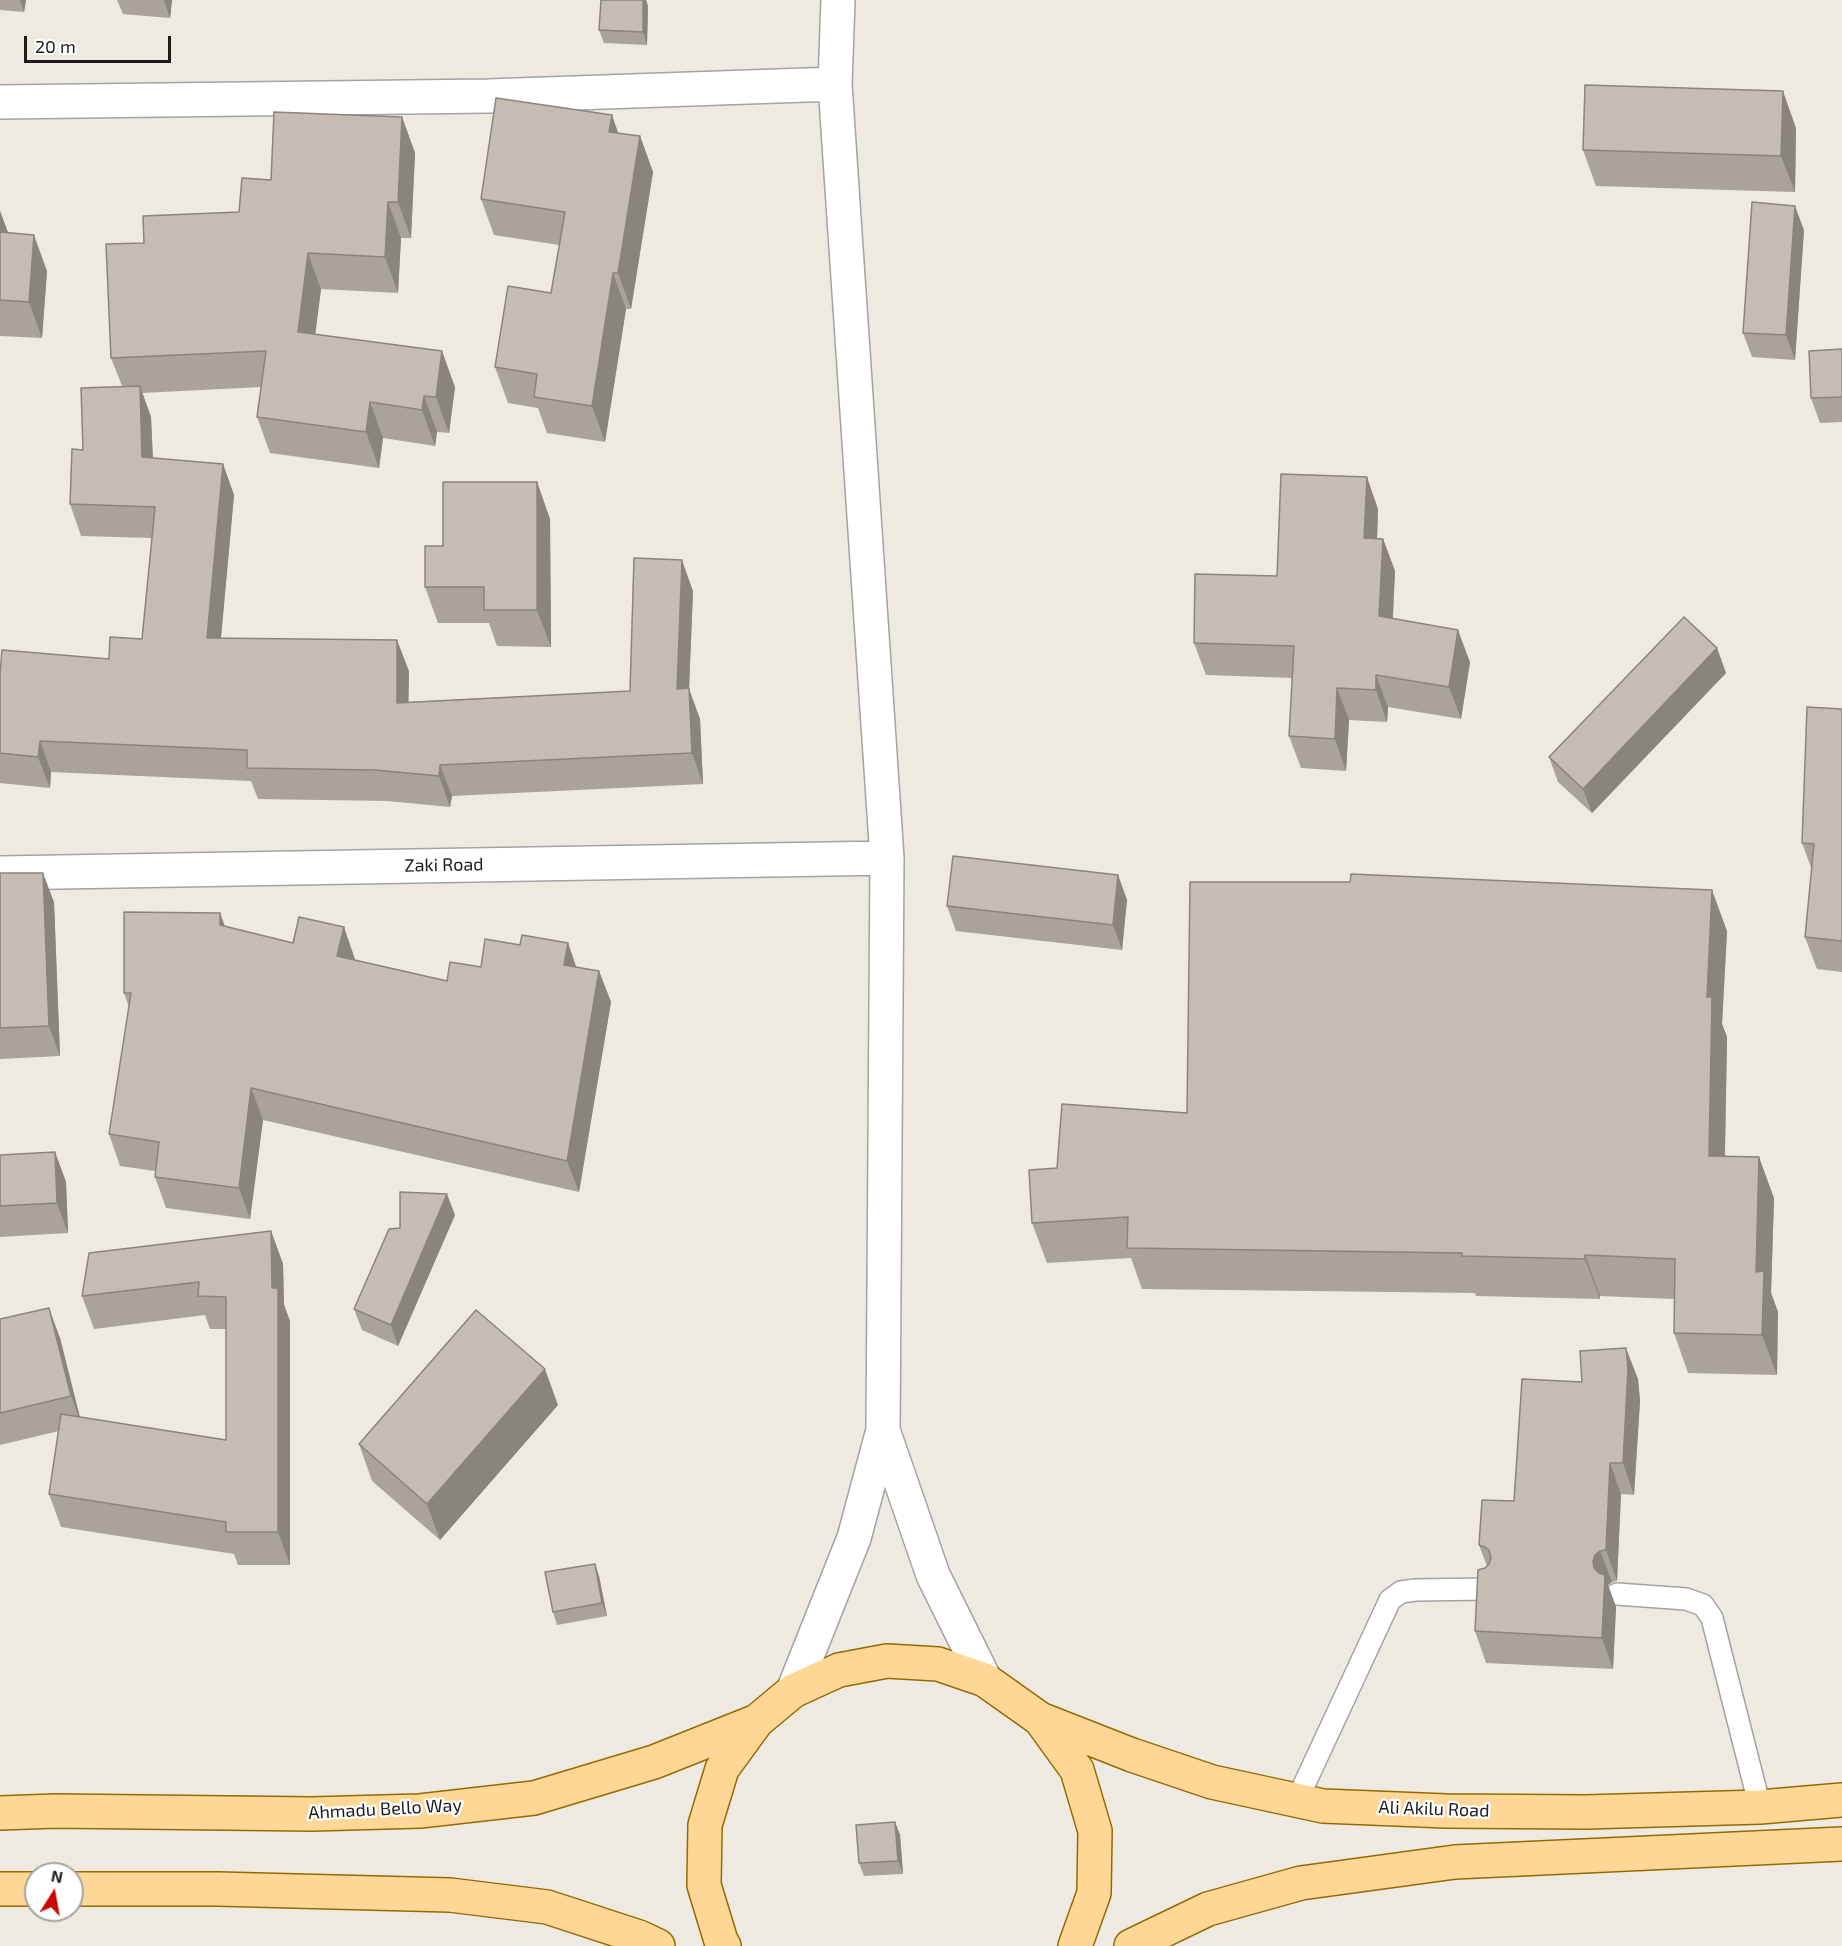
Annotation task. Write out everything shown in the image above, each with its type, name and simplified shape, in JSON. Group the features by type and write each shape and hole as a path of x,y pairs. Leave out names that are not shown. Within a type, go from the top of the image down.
{"main road":[{"path":"724,1946 704,1885 705,1825 722,1769 757,1721 793,1691 839,1670 887,1661 938,1664 985,1680 1040,1719 1077,1770 1095,1831 1094,1893 1075,1946"},
{"name":"Ali Akilu Road","path":"1040,1719 1132,1755 1212,1782 1323,1806 1446,1811 1586,1812 1760,1807 1842,1800"},
{"name":"Ahmadu Bello Way","path":"0,1813 56,1811 324,1814 420,1811 534,1798 654,1762 757,1721"},
{"path":"1131,1946 1208,1909 1300,1883 1455,1862 1842,1844"},
{"path":"0,1889 24,1889"},
{"path":"84,1889 218,1889 450,1894 548,1907 639,1937 658,1946"}],"street":[{"path":"793,1691 854,1538 883,1430 887,858 835,84 838,0"},
{"path":"0,102 488,96 835,84"},
{"name":"Zaki Road","path":"0,873 887,858"},
{"path":"883,1430 933,1575 985,1680"}],"lane":[{"path":"1297,1800 1390,1600 1401,1592 1415,1590 1490,1589"},
{"path":"1617,1594 1686,1599 1703,1605 1712,1618 1760,1807"}],"building":[{"path":"601,0 643,0 643,32 599,30"},
{"path":"1585,85 1783,91 1781,156 1583,150"},
{"path":"496,98 612,115 609,132 640,136 618,273 613,273 592,406 534,397 537,374 495,367 508,286 551,293 565,212 481,199"},
{"path":"274,112 402,117 398,202 388,202 385,257 308,253 298,332 442,351 436,397 424,396 422,410 370,402 366,432 257,417 266,351 111,358 106,244 144,243 143,216 239,212 242,178 271,180"},
{"path":"1752,202 1795,206 1786,335 1743,333"},
{"path":"0,232 34,235 29,302 0,300"},
{"path":"1842,349 1842,397 1811,398 1809,351"},
{"path":"140,386 142,457 223,464 207,638 397,640 397,703 630,691 634,558 682,560 677,689 689,688 692,753 440,765 439,776 375,770 247,768 247,750 40,741 38,757 0,753 2,650 109,659 110,637 142,639 155,507 70,504 72,449 83,450 81,388"},
{"path":"1281,474 1367,477 1364,538 1383,539 1379,616 1458,630 1449,687 1376,675 1376,690 1337,688 1335,739 1289,736 1294,646 1194,643 1195,574 1277,576"},
{"path":"443,482 537,482 537,610 484,610 484,587 425,587 425,546 443,546"},
{"path":"1684,617 1717,648 1583,789 1549,757"},
{"path":"1807,707 1842,709 1842,941 1805,937 1814,844 1802,843"},
{"path":"953,856 1118,875 1113,925 947,906"},
{"path":"0,873 43,873 49,1026 0,1028"},
{"path":"1351,874 1712,890 1707,997 1712,997 1709,1156 1759,1157 1756,1272 1764,1271 1762,1335 1674,1333 1675,1259 1585,1255 1585,1259 1462,1256 1462,1253 1127,1248 1128,1217 1032,1223 1029,1170 1057,1168 1062,1104 1187,1113 1190,882 1350,882"},
{"path":"124,912 220,913 220,925 293,943 299,917 344,927 337,956 447,981 450,962 481,967 485,939 520,945 522,935 568,943 564,965 599,971 567,1161 251,1088 239,1188 155,1177 159,1142 109,1134 131,993 124,993"},
{"path":"55,1152 57,1203 0,1206 0,1155"},
{"path":"400,1192 447,1194 391,1325 354,1309 389,1229 400,1228"},
{"path":"271,1231 272,1288 278,1288 278,1532 226,1532 226,1522 49,1494 61,1414 226,1440 226,1297 198,1296 199,1282 82,1296 89,1253"},
{"path":"49,1308 71,1396 0,1413 0,1319"},
{"path":"476,1310 545,1369 427,1504 359,1444"},
{"path":"1626,1348 1628,1369 1623,1463 1610,1463 1606,1550 1595,1555 1593,1561 1594,1568 1605,1575 1602,1638 1475,1631 1478,1570 1485,1568 1491,1558 1489,1550 1479,1545 1482,1500 1514,1501 1522,1379 1582,1382 1580,1351"},
{"path":"595,1564 602,1603 553,1612 545,1572"},
{"path":"895,1822 898,1861 859,1863 856,1825"}]}
